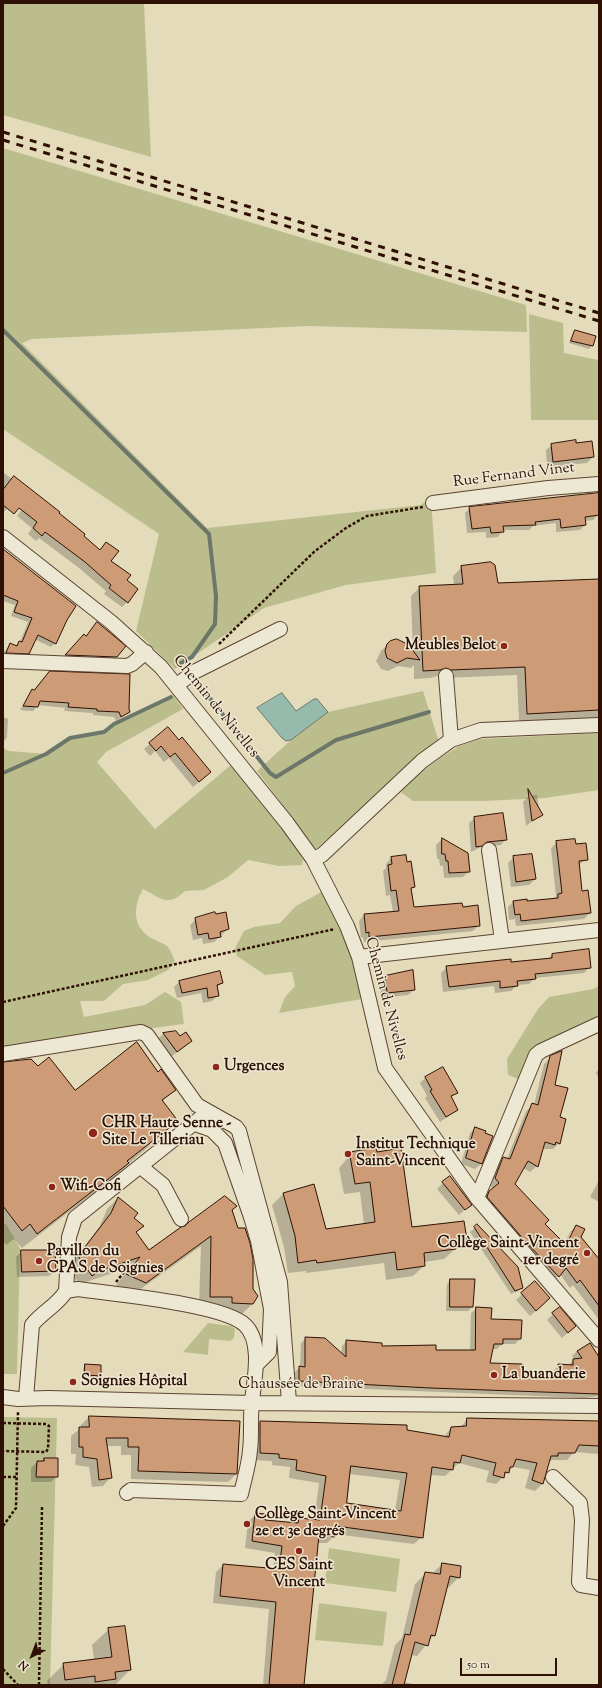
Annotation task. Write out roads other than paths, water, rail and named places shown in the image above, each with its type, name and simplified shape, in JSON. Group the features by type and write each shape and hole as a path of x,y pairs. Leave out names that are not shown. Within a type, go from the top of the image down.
{"street":[{"name":"Rue Fernand Vinet","path":"433,503 548,488 599,484"},
{"name":"Chemin de Nivelles","path":"3,537 111,622 146,652 177,685 287,823 313,860 347,926 359,957 385,1068 477,1198 599,1340"},
{"path":"177,685 194,672 280,628"},
{"path":"3,661 127,666 132,664 146,652"},
{"path":"446,676 451,740"},
{"path":"313,860 322,855 422,761 451,740 481,730 599,725"},
{"path":"489,850 502,940"},
{"path":"359,957 599,930"},
{"path":"477,1198 536,1055 541,1051 599,1024"},
{"path":"3,1054 141,1032 147,1035 197,1105 236,1126 239,1131 280,1282 289,1402"},
{"path":"22,1398 32,1325 38,1317 62,1297 66,1290 69,1237 75,1218 195,1124 208,1112"},
{"path":"195,1124 212,1130 225,1143 258,1242 268,1294 271,1322 269,1352 257,1364"},
{"path":"141,1167 163,1185 181,1219"},
{"path":"66,1290 78,1289 108,1293 207,1310 236,1319 250,1330 253,1339 257,1364 252,1402 251,1448 241,1494 131,1490 127,1493"},
{"name":"Chaussée de Braine","path":"3,1397 252,1402 599,1406"},
{"path":"553,1477 580,1503 582,1520 579,1582 581,1585 599,1588"}],"waterway":[{"path":"3,330 209,534 216,596 215,624 192,657 181,663"},
{"path":"196,681 270,773 276,777 336,740 429,712"},
{"path":"3,773 46,754 70,738 104,732 114,724 171,697"}],"railway":[{"path":"3,132 599,313"},
{"path":"3,140 599,321"}],"place":[{"name":"Meubles Belot","path":"504,646"},
{"name":"Urgences","path":"216,1067"},
{"name":"CHR Haute Senne - Site Le Tilleriau","path":"93,1133"},
{"name":"Institut Technique Saint-Vincent","path":"348,1154"},
{"name":"Wifi-Cofi","path":"52,1187"},
{"name":"Collège Saint-Vincent 1er degré","path":"587,1253"},
{"name":"Pavillon du CPAS de Soignies","path":"39,1261"},
{"name":"La buanderie","path":"494,1375"},
{"name":"Soignies Hôpital","path":"73,1382"},
{"name":"Collège Saint-Vincent 2e et 3e degrés","path":"247,1524"},
{"name":"CES Saint Vincent","path":"299,1551"}]}
